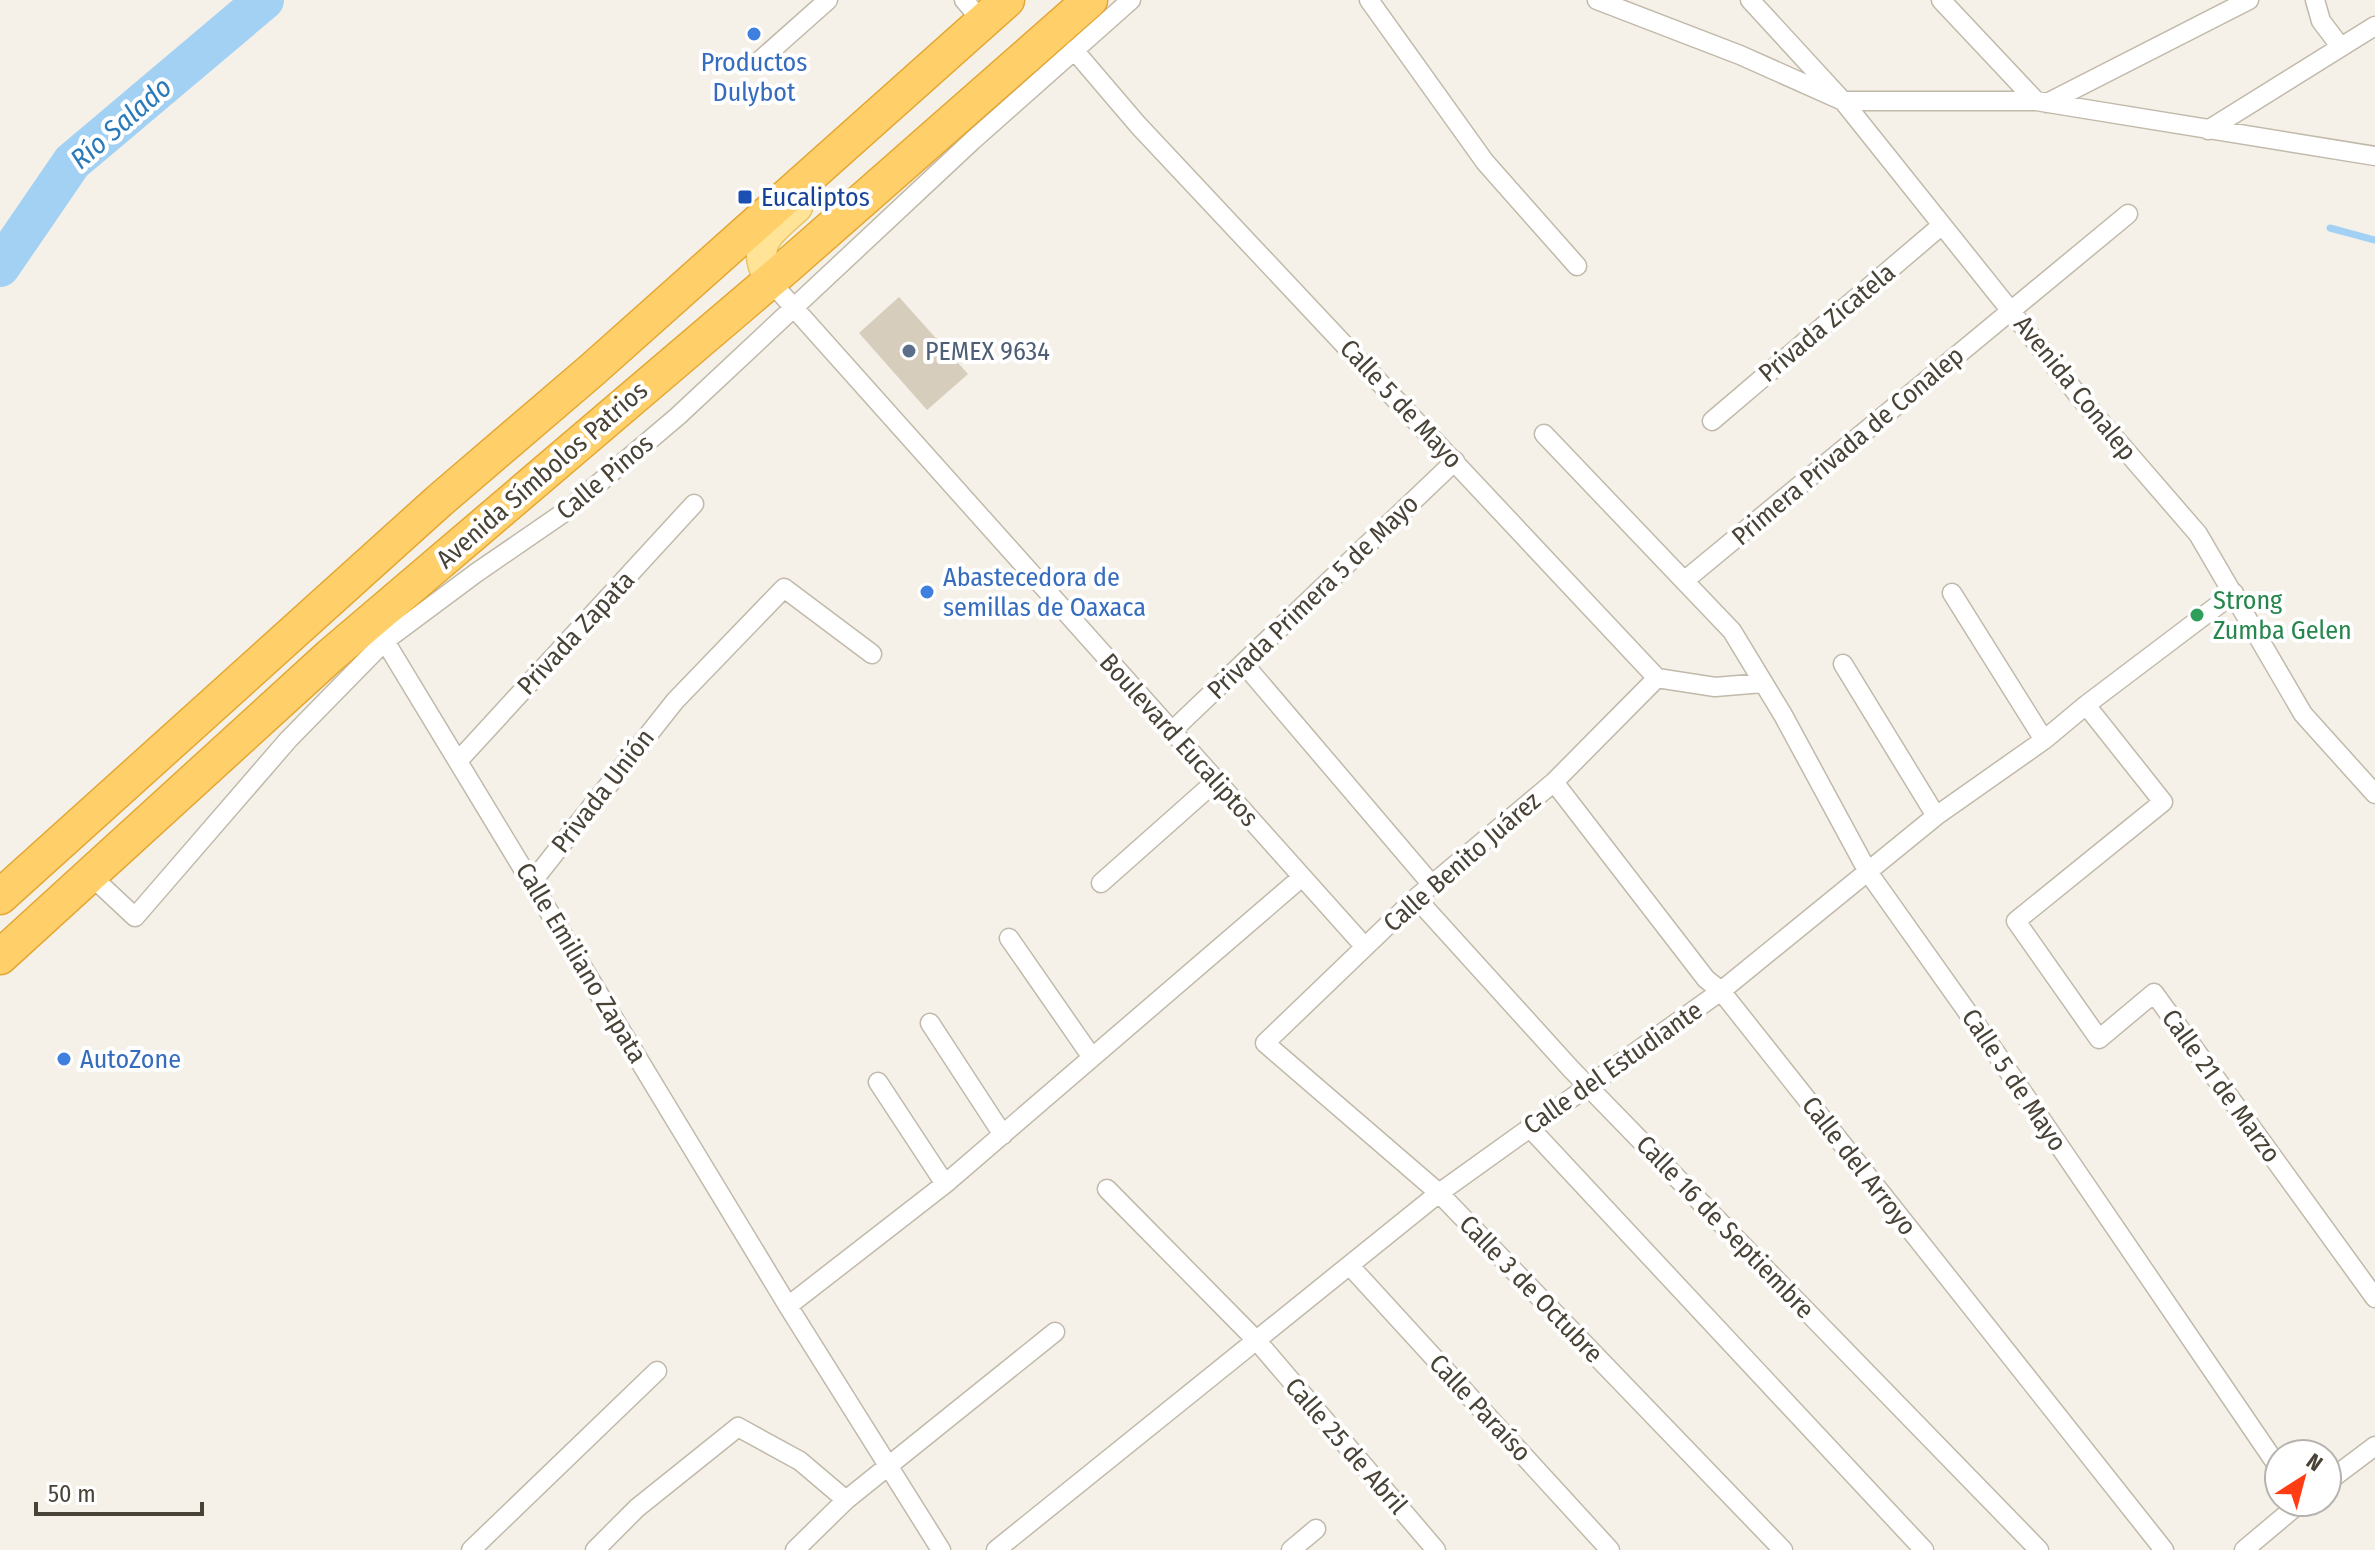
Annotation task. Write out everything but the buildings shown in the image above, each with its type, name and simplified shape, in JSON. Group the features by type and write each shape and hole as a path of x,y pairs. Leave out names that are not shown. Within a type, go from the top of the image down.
{"highway":[{"name":"Avenida Símbolos Patrios","path":"0,957 89,874 379,631 1090,0"},
{"name":"Avenida Símbolos Patrios","path":"0,897 439,501 592,370 853,137 984,7"}],"main road":[{"path":"770,281 760,260 761,248 771,231 849,160 853,137"}],"street":[{"path":"756,64 828,0"},
{"name":"Calle Pinos","path":"89,874 135,917 379,631 476,573 566,511 678,416 793,307 1131,0"},
{"path":"1369,0 1485,162 1577,266"},
{"path":"1597,0 1740,55 1843,101 2042,102 2375,156"},
{"name":"Avenida Conalep","path":"1750,0 1843,101 2082,400 2198,534 2303,714 2375,794"},
{"path":"1941,0 2042,102"},
{"path":"2042,102 2249,0"},
{"path":"2315,0 2321,21 2340,46"},
{"path":"2208,130 2375,26"},
{"name":"Calle 5 de Mayo","path":"1074,50 1138,125 1657,678"},
{"name":"Primera Privada de Conalep","path":"1684,581 2128,214"},
{"name":"Privada Zicatela","path":"1712,421 1942,225"},
{"name":"Boulevard Eucaliptos","path":"770,281 1365,947"},
{"name":"Calle 5 de Mayo","path":"1544,434 1732,631 1868,872 1983,1034 2263,1445"},
{"name":"Privada Primera 5 de Mayo","path":"1172,731 1455,461"},
{"name":"Privada Zapata","path":"458,761 694,504"},
{"name":"Privada Unión","path":"532,882 675,701 784,588 872,654"},
{"path":"1952,593 2044,740"},
{"name":"Calle del Estudiante","path":"996,1550 1439,1193 1721,991 1936,816 2044,740 2234,593"},
{"name":"Calle Emiliano Zapata","path":"379,631 788,1306 941,1550"},
{"path":"1244,664 1433,886"},
{"path":"1843,664 1936,816"},
{"path":"1657,678 1715,687 1763,683"},
{"name":"Calle Benito Juárez","path":"1265,1043 1416,898 1554,782 1657,678"},
{"name":"Calle 21 de Marzo","path":"2086,705 2163,802 2016,921 2099,1039 2154,993 2375,1298"},
{"path":"1101,883 1216,781"},
{"name":"Calle del Arroyo","path":"1554,782 1706,979 1721,991 2164,1550"},
{"path":"788,1306 945,1184 1302,877"},
{"name":"Calle 16 de Septiembre","path":"1416,898 1589,1086 2039,1550"},
{"path":"1009,938 1091,1056"},
{"path":"930,1023 1003,1135"},
{"name":"Calle 3 de Octubre","path":"1265,1043 1439,1193 1783,1550"},
{"path":"878,1082 945,1184"},
{"path":"1529,1127 1924,1550"},
{"name":"Calle 25 de Abril","path":"1107,1189 1257,1341 1436,1550"},
{"name":"Calle Paraíso","path":"1350,1266 1610,1550"},
{"path":"795,1550 846,1500 1055,1332"},
{"path":"471,1550 657,1371"},
{"path":"595,1550 637,1508 738,1427 800,1461 846,1500"},
{"path":"2343,1470 2375,1446"},
{"path":"2244,1550 2282,1518"},
{"path":"1291,1550 1316,1529"}],"waterway":[{"name":"Río Salado","path":"0,267 72,162 264,0"},
{"path":"2330,228 2375,240"}],"place":[{"name":"Productos Dulybot","path":"754,34"},
{"name":"Eucaliptos","path":"745,197"},
{"name":"PEMEX 9634","path":"909,351"},
{"name":"Abastecedora de semillas de Oaxaca","path":"927,592"},
{"name":"Strong Zumba Gelen","path":"2197,615"},
{"name":"AutoZone","path":"64,1059"}]}
